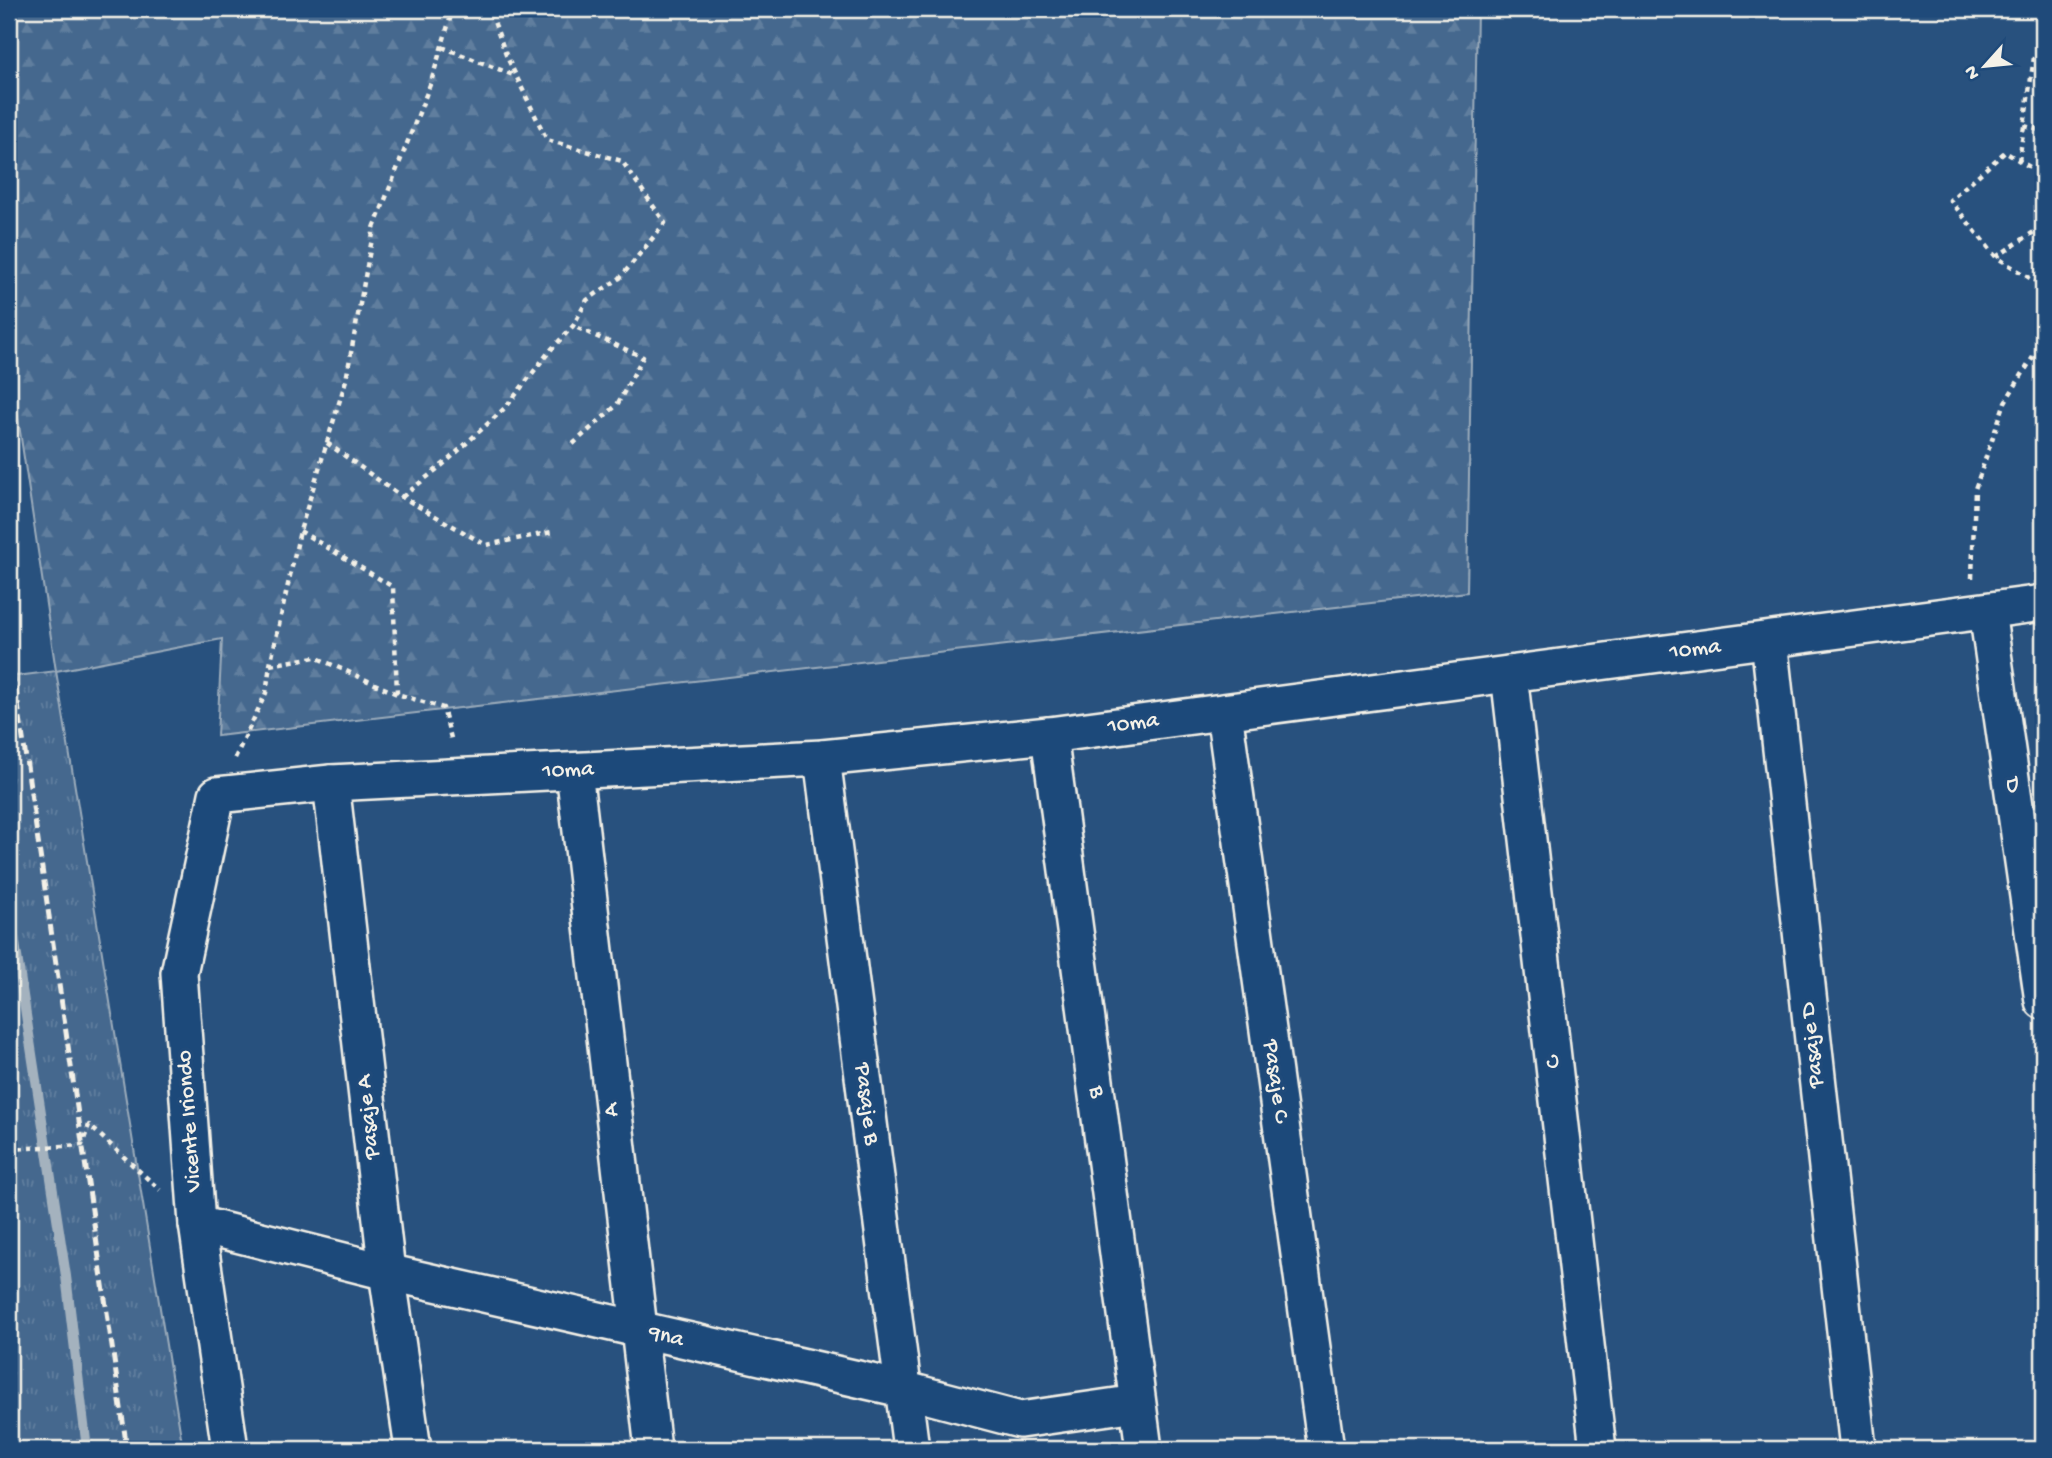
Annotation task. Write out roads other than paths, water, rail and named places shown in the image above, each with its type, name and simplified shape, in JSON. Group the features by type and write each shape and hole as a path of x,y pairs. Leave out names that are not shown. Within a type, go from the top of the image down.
{"street":[{"name":"10ma","path":"217,795 331,783 822,758 1049,735 2043,603"},
{"name":"D","path":"1987,611 2043,1001"},
{"name":"Pasaje D","path":"1769,640 1858,1449"},
{"name":"C","path":"1509,674 1598,1449"},
{"name":"Pasaje C","path":"1224,712 1326,1449"},
{"name":"B","path":"1049,735 1144,1449"},
{"name":"Pasaje B","path":"822,758 911,1449"},
{"name":"A","path":"574,771 653,1449"},
{"name":"Pasaje A","path":"331,783 387,1272 413,1449"},
{"name":"Vicente Iriondo","path":"217,795 179,973 197,1224 230,1449"},
{"name":"9na","path":"197,1224 638,1331 902,1389 1020,1420 1137,1403"}],"waterway":[{"path":"9,904 66,1276 87,1449"}],"railway":[{"path":"9,643 127,1449"}]}
